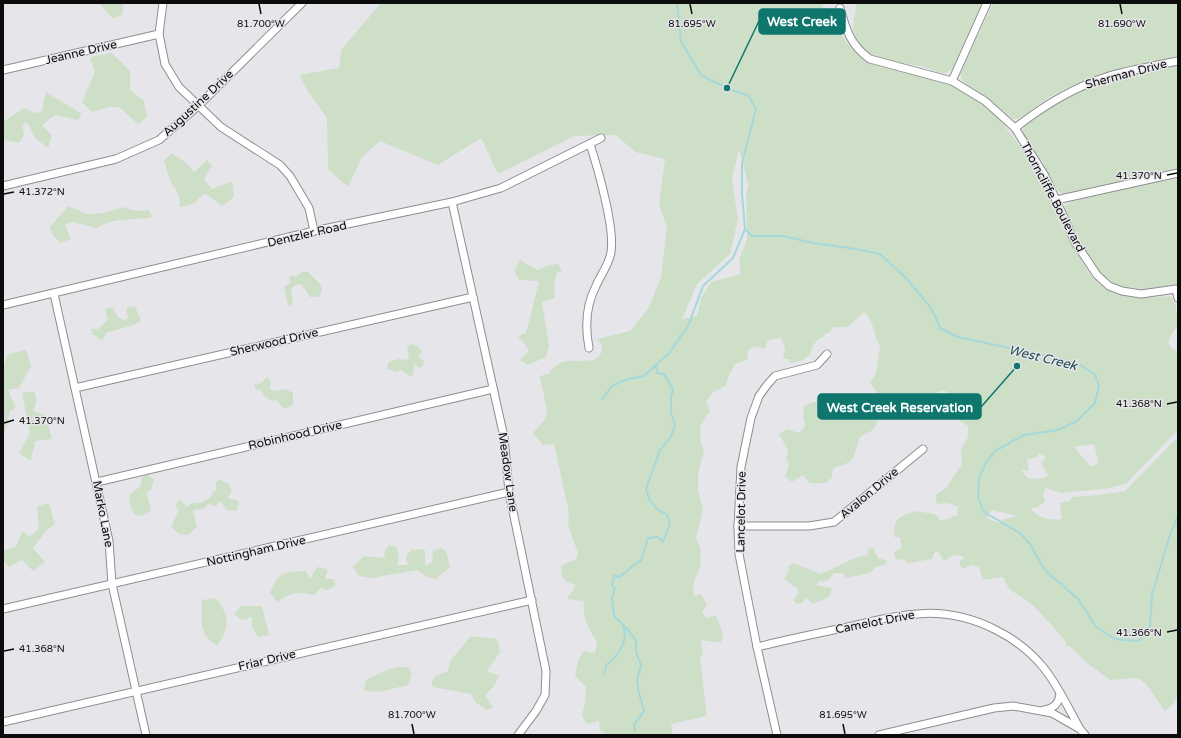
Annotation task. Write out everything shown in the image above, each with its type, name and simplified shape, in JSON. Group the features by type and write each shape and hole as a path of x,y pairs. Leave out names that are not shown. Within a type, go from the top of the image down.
{"street":[{"path":"163,3 159,34 165,64 179,87 221,126 280,165 290,176 309,208 314,231"},
{"name":"Augustine Drive","path":"3,186 116,160 159,140 199,105 302,3"},
{"path":"952,80 987,3"},
{"name":"Thorncliffe Boulevard","path":"840,8 850,38 860,52 870,59 952,80 985,101 1015,128 1034,157 1056,200 1074,242 1097,275 1109,286 1122,291 1141,294 1156,294 1177,289 1178,298"},
{"name":"Jeanne Drive","path":"3,70 159,34"},
{"name":"Sherman Drive","path":"1015,128 1046,104 1080,87 1106,77 1178,60"},
{"name":"Dentzler Road","path":"3,305 314,231 452,202 501,188 602,138"},
{"path":"589,348 585,320 595,287 605,269 611,251 611,233 590,144"},
{"path":"1056,200 1178,173"},
{"name":"Meadow Lane","path":"452,202 504,436 509,492 546,671 545,695 536,711 518,735"},
{"name":"Marko Lane","path":"54,294 109,541 112,584 146,735"},
{"name":"Sherwood Drive","path":"75,388 473,297"},
{"name":"Lancelot Drive","path":"777,735 742,571 738,526 741,467 751,418 759,396 775,376 817,364 827,354"},
{"name":"Robinhood Drive","path":"96,482 493,389"},
{"name":"Avalon Drive","path":"738,526 809,526 834,522 923,449"},
{"name":"Nottingham Drive","path":"3,609 509,492"},
{"name":"Friar Drive","path":"3,722 136,690 532,600"},
{"name":"Camelot Drive","path":"757,647 898,616 930,612 954,614 981,622 1006,635 1025,648 1042,666 1060,693 1082,732"},
{"path":"1044,710 1056,706 1060,699 1060,693"},
{"path":"879,735 994,708 1013,706 1044,710 1059,717 1082,732"}],"green space":[{"path":"99,3 124,3 122,15 113,19"},
{"path":"381,3 822,3 824,16 838,30 847,43 862,59 881,67 926,77 955,87 983,105 1000,120 1028,156 1041,177 1061,225 1089,273 1097,282 1110,292 1125,296 1143,298 1170,296 1175,302 1178,324 1169,339 1169,342 1170,346 1178,352 1178,430 1127,483 1111,488 1061,493 1045,488 1043,495 1045,502 1038,507 1031,508 1037,514 1045,518 1054,520 1062,519 1060,503 1070,501 1072,497 1125,491 1178,437 1178,696 1173,704 1165,711 1146,684 1138,678 1110,680 1087,663 1071,647 1067,646 1064,639 1033,605 1009,589 1003,577 983,580 979,567 971,565 964,569 960,566 960,561 965,557 953,555 945,561 942,559 938,551 935,552 932,559 908,563 903,559 896,560 894,553 902,547 900,537 894,537 895,523 900,517 915,511 935,514 941,521 957,515 958,507 948,503 937,504 935,495 946,488 962,464 961,450 968,437 968,426 959,420 952,419 959,408 949,402 946,391 940,391 930,398 918,399 907,408 892,411 879,418 873,430 860,437 850,461 846,464 833,468 832,478 826,483 810,483 803,475 792,482 785,477 789,464 786,458 788,450 779,434 787,429 799,433 805,426 803,416 804,406 812,402 827,402 831,396 846,402 852,396 874,398 879,395 870,383 876,374 880,345 875,336 872,324 864,312 848,327 834,327 829,333 824,334 825,336 816,341 808,356 800,361 790,363 789,359 783,359 785,349 781,338 768,340 765,349 754,346 748,351 747,360 735,364 728,377 726,386 713,392 706,402 710,411 700,427 701,442 704,451 698,474 698,490 703,508 696,539 700,547 701,565 693,584 694,596 701,594 707,605 702,612 706,618 716,615 723,634 721,643 701,640 703,653 700,659 707,716 671,724 673,735 607,735 600,730 599,721 587,724 582,716 586,687 575,676 578,660 584,651 595,653 597,642 586,623 584,601 567,599 576,585 566,582 562,575 561,566 576,559 578,553 568,526 569,513 554,444 543,445 533,433 546,418 547,412 540,376 551,373 550,371 561,363 568,361 590,361 598,357 602,351 602,347 597,339 630,331 648,309 661,277 667,227 659,205 665,159 635,152 616,135 575,136 498,174 481,138 438,165 380,141 362,157 348,187 328,169 327,118 307,90 299,75 339,68 341,50","holes":["739,149 748,184 746,195 747,240 739,260 741,274 711,282 701,298 697,316 682,319 697,284 730,254 738,219 732,180","1094,444 1098,461 1097,465 1090,466 1074,447","1040,453 1045,456 1045,459 1041,463 1048,475 1044,478 1029,479 1021,470 1029,471 1027,459 1036,458","992,510 1017,516 1005,519 999,523 987,518"]},
{"path":"856,3 983,3 953,68 946,73 943,73 936,72 925,67 882,59 864,49 856,40 853,28"},
{"path":"993,3 1178,3 1178,56 1098,75 1068,87 1017,119 1013,119 989,99 963,82 960,74"},
{"path":"112,53 130,71 130,90 144,101 147,117 138,124 119,107 109,107 92,112 82,102 95,72 90,57"},
{"path":"1178,65 1178,168 1066,194 1056,189 1050,180 1041,159 1025,138 1023,129 1026,124 1052,105 1086,89 1123,78"},
{"path":"46,92 82,114 78,120 55,115 42,125 52,136 48,148 36,139 27,122 22,125 24,135 19,143 3,140 3,122 24,108 33,112 41,113"},
{"path":"172,153 186,163 194,172 207,160 212,166 204,179 212,189 232,181 234,197 222,206 205,193 193,204 180,207 179,196 170,180 164,161"},
{"path":"1178,177 1178,284 1134,289 1118,285 1106,277 1095,266 1065,214 1064,206 1072,201"},
{"path":"68,206 87,214 103,213 124,207 135,211 149,210 152,217 109,222 97,228 72,222 65,225 71,239 61,243 53,236 50,227"},
{"path":"520,260 537,270 549,265 558,264 562,271 557,273 554,284 555,298 542,302 549,346 546,357 528,365 520,360 529,350 518,336 526,333 539,281 519,280 514,271"},
{"path":"302,272 308,272 321,285 322,291 318,297 310,297 302,285 298,284 291,288 293,304 288,307 284,287 290,283 289,277 293,275 296,277"},
{"path":"135,306 141,321 134,325 106,333 102,341 92,333 91,329 98,329 108,319 105,309 112,307 118,317 124,320 128,318 126,308"},
{"path":"410,344 418,346 422,352 418,357 424,360 423,366 420,368 414,364 413,375 409,376 401,370 397,372 387,369 389,362 398,359 407,360 409,356 407,348"},
{"path":"26,350 31,366 19,388 8,390 16,408 10,411 3,440 3,368 8,354"},
{"path":"267,377 271,382 270,389 274,391 286,389 293,393 293,405 285,409 276,400 272,401 265,397 261,390 255,389 254,385 261,383"},
{"path":"34,391 37,400 33,411 46,416 52,439 35,441 31,461 19,453 30,433 22,393"},
{"path":"146,475 154,479 151,490 146,493 151,507 149,512 142,516 134,514 130,505 129,495 141,486 141,479"},
{"path":"219,479 229,484 232,491 228,498 239,501 237,511 226,510 221,501 215,506 208,504 204,509 193,510 197,527 188,535 179,534 171,527 179,509 175,506 180,499 187,507 191,503 200,503 211,497 213,491 216,490 216,482"},
{"path":"49,503 55,524 46,531 33,548 45,562 33,571 22,560 9,567 3,560 3,551 15,547 23,531 29,537 39,529 37,506"},
{"path":"389,545 396,547 399,557 397,565 408,565 406,557 411,550 419,549 425,550 425,566 432,562 433,551 441,548 446,551 450,567 435,579 426,577 418,570 371,578 359,576 353,567 364,556 384,558 385,550"},
{"path":"873,548 878,558 888,561 884,565 875,567 870,573 846,578 843,573 834,573 828,581 820,581 816,585 832,588 829,597 813,604 806,598 802,603 797,604 793,600 799,593 797,588 784,579 789,570 788,567 793,563 821,574 855,558 868,555 868,549"},
{"path":"317,567 328,569 325,579 333,579 336,585 328,590 320,588 314,595 299,593 286,597 277,602 270,593 276,581 283,574 306,571 310,579"},
{"path":"216,598 221,604 227,622 224,633 217,646 207,636 202,626 202,600"},
{"path":"241,606 262,606 269,635 258,637 252,627 252,617 242,620 234,614"},
{"path":"471,636 497,639 500,652 487,671 499,676 494,686 485,695 493,707 487,710 476,703 471,694 433,687 431,682 436,676 448,671 450,661"},
{"path":"408,667 412,674 408,685 379,692 364,691 366,680 389,669"}],"waterway":[{"name":"West Creek","path":"677,3 681,41 701,75 727,88 749,96 756,109 742,163 742,194 745,229 752,236 783,236 813,243 880,254 906,278 931,308 941,329 958,337 1061,359 1082,366 1095,375 1099,386 1095,403 1077,421 1058,430 1024,435 995,451 986,462 979,479 978,498 984,512 1020,533 1030,544 1045,570 1079,600 1096,627 1115,639 1138,641 1145,635 1150,626 1152,595 1169,538 1178,515"},
{"path":"602,399 612,386 625,380 644,376 669,353 688,326 703,286 733,258 745,229"},
{"path":"635,731 634,725 644,711 637,680 641,665 636,652 636,641 628,630 614,616 612,598 615,589 612,585 614,575 619,577 636,563 641,561 648,538 658,537 663,542 670,523 667,515 657,509 649,499 646,489 660,450 671,437 675,425 671,413 671,397 673,389 664,374 657,373 656,366"},
{"path":"605,673 606,665 618,654 621,649 625,634 624,628"}],"place":[{"name":"West Creek","path":"727,88"},
{"name":"West Creek Reservation","path":"1017,366"}]}
